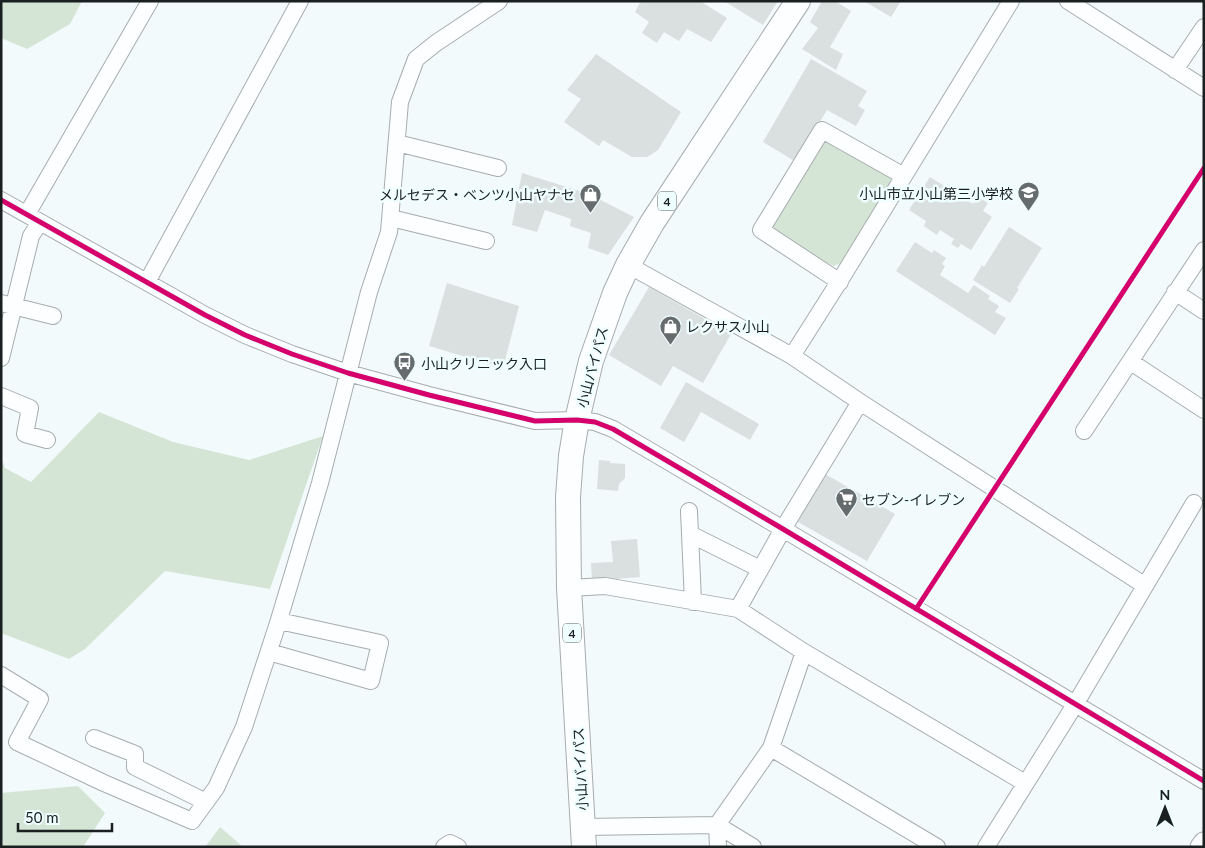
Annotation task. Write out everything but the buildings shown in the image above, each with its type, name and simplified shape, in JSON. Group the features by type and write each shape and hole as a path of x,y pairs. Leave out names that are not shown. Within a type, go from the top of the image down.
{"highway":[{"name":"小山バイパス","path":"584,837 570,588 568,497 577,420 591,361 615,293 628,265 652,223 798,1"}],"main road":[{"path":"1201,847 1204,843"}],"street":[{"path":"1,358 8,304 31,236 34,218 150,1"},
{"path":"147,282 300,1"},
{"path":"1,675 40,699 17,742 104,783 192,821 216,788 244,727 279,620 320,483 369,292 389,232 400,102 416,59 436,43 499,1"},
{"path":"792,356 840,282 1011,1"},
{"path":"1068,1 1204,88"},
{"path":"1175,70 1204,27"},
{"path":"840,282 761,230 822,130 904,176"},
{"path":"397,144 498,168"},
{"path":"1,200 245,335 292,354 348,373 536,422 577,420 595,422 613,429 1076,703 1204,781"},
{"path":"390,218 486,241"},
{"path":"1084,431 1204,250"},
{"path":"628,265 792,356 1144,586"},
{"path":"1175,292 1204,311"},
{"path":"8,304 53,316"},
{"path":"1131,362 1204,410"},
{"path":"1,396 30,408 25,434 47,440"},
{"path":"738,609 783,529 860,402"},
{"path":"986,847 1076,703 1194,503"},
{"path":"689,511 693,602"},
{"path":"690,534 760,569"},
{"path":"570,588 605,586 738,609 804,652 1025,783"},
{"path":"269,652 371,681 380,643 279,620"},
{"path":"718,847 717,825 771,748 804,652"},
{"path":"94,738 135,754 135,767 206,802"},
{"path":"771,748 937,847"},
{"path":"584,837 717,825 753,847"},
{"path":"444,847 450,843 458,847"}],"green space":[{"path":"1,1 82,1 70,24 27,49 1,38"},
{"path":"820,138 890,171 894,181 842,263 833,266 773,232 770,225"},
{"path":"99,412 173,442 249,460 323,436 270,589 165,571 85,649 69,659 1,633 1,458 5,468 31,482"},
{"path":"78,786 105,813 83,847 1,847 1,793"},
{"path":"220,827 243,847 205,847"}],"cycle path":[{"path":"916,609 1204,168"},
{"path":"1,200 205,315 245,335 292,354 348,373 535,421 577,420 595,422 613,429 1204,781"}],"place":[{"name":"小山市立小山第三小学校","path":"1029,212"},
{"name":"メルセデス・ベンツ小山ヤナセ","path":"591,213"},
{"name":"レクサス小山","path":"670,345"},
{"name":"小山クリニック入口","path":"405,382"},
{"name":"セブン-イレブン","path":"846,518"}]}
